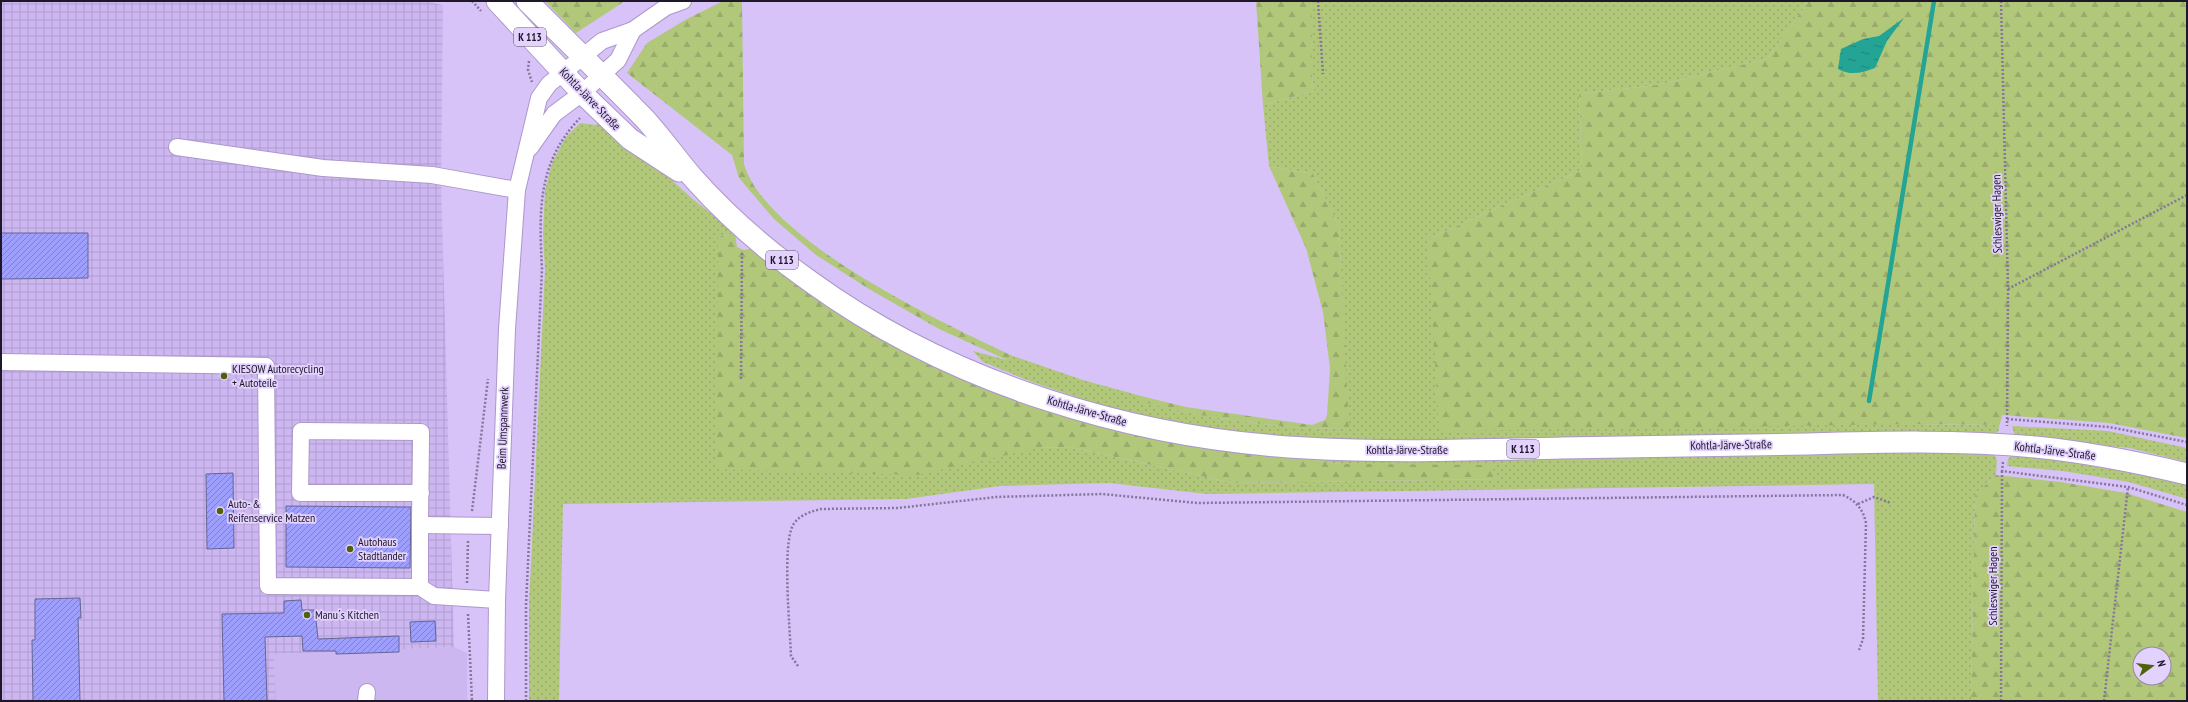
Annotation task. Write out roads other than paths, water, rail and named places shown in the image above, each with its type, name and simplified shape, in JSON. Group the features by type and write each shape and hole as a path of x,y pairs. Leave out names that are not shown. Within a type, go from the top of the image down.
{"main road":[{"name":"Kohtla-Järve-Straße","path":"497,1 582,93 630,139 697,182"},
{"name":"Kohtla-Järve-Straße","path":"527,1 645,120 697,182 770,251 813,284 877,325 914,345 981,375 1053,402 1134,424 1180,433 1277,446 1398,450 1899,442 1966,443 2065,450 2134,462 2187,474"}],"street":[{"name":"Beim Umspannwerk","path":"496,701 497,600 507,329 517,190 539,98 549,84 602,41 633,30 666,7 683,1"},
{"name":"Beim Umspannwerk","path":"525,156 554,114 582,93 618,60 633,30"},
{"path":"177,147 324,168 432,175 517,190"},
{"path":"1,362 266,366 268,586 420,587 434,596 497,600"},
{"path":"420,493 300,493 301,430 421,432 420,587"},
{"path":"420,525 500,526"}],"water":[{"path":"1904,18 1887,41 1875,68 1856,73 1838,69 1841,49 1863,39 1879,36"}],"waterway":[{"path":"1869,401 1934,1"}],"place":[{"name":"KIESOW Autorecycling + Autoteile","path":"224,376"},
{"name":"Auto- & Reifenservice Matzen","path":"220,511"},
{"name":"Autohaus Stadtlander","path":"350,549"},
{"name":"Manu´s Kitchen","path":"307,615"}]}
